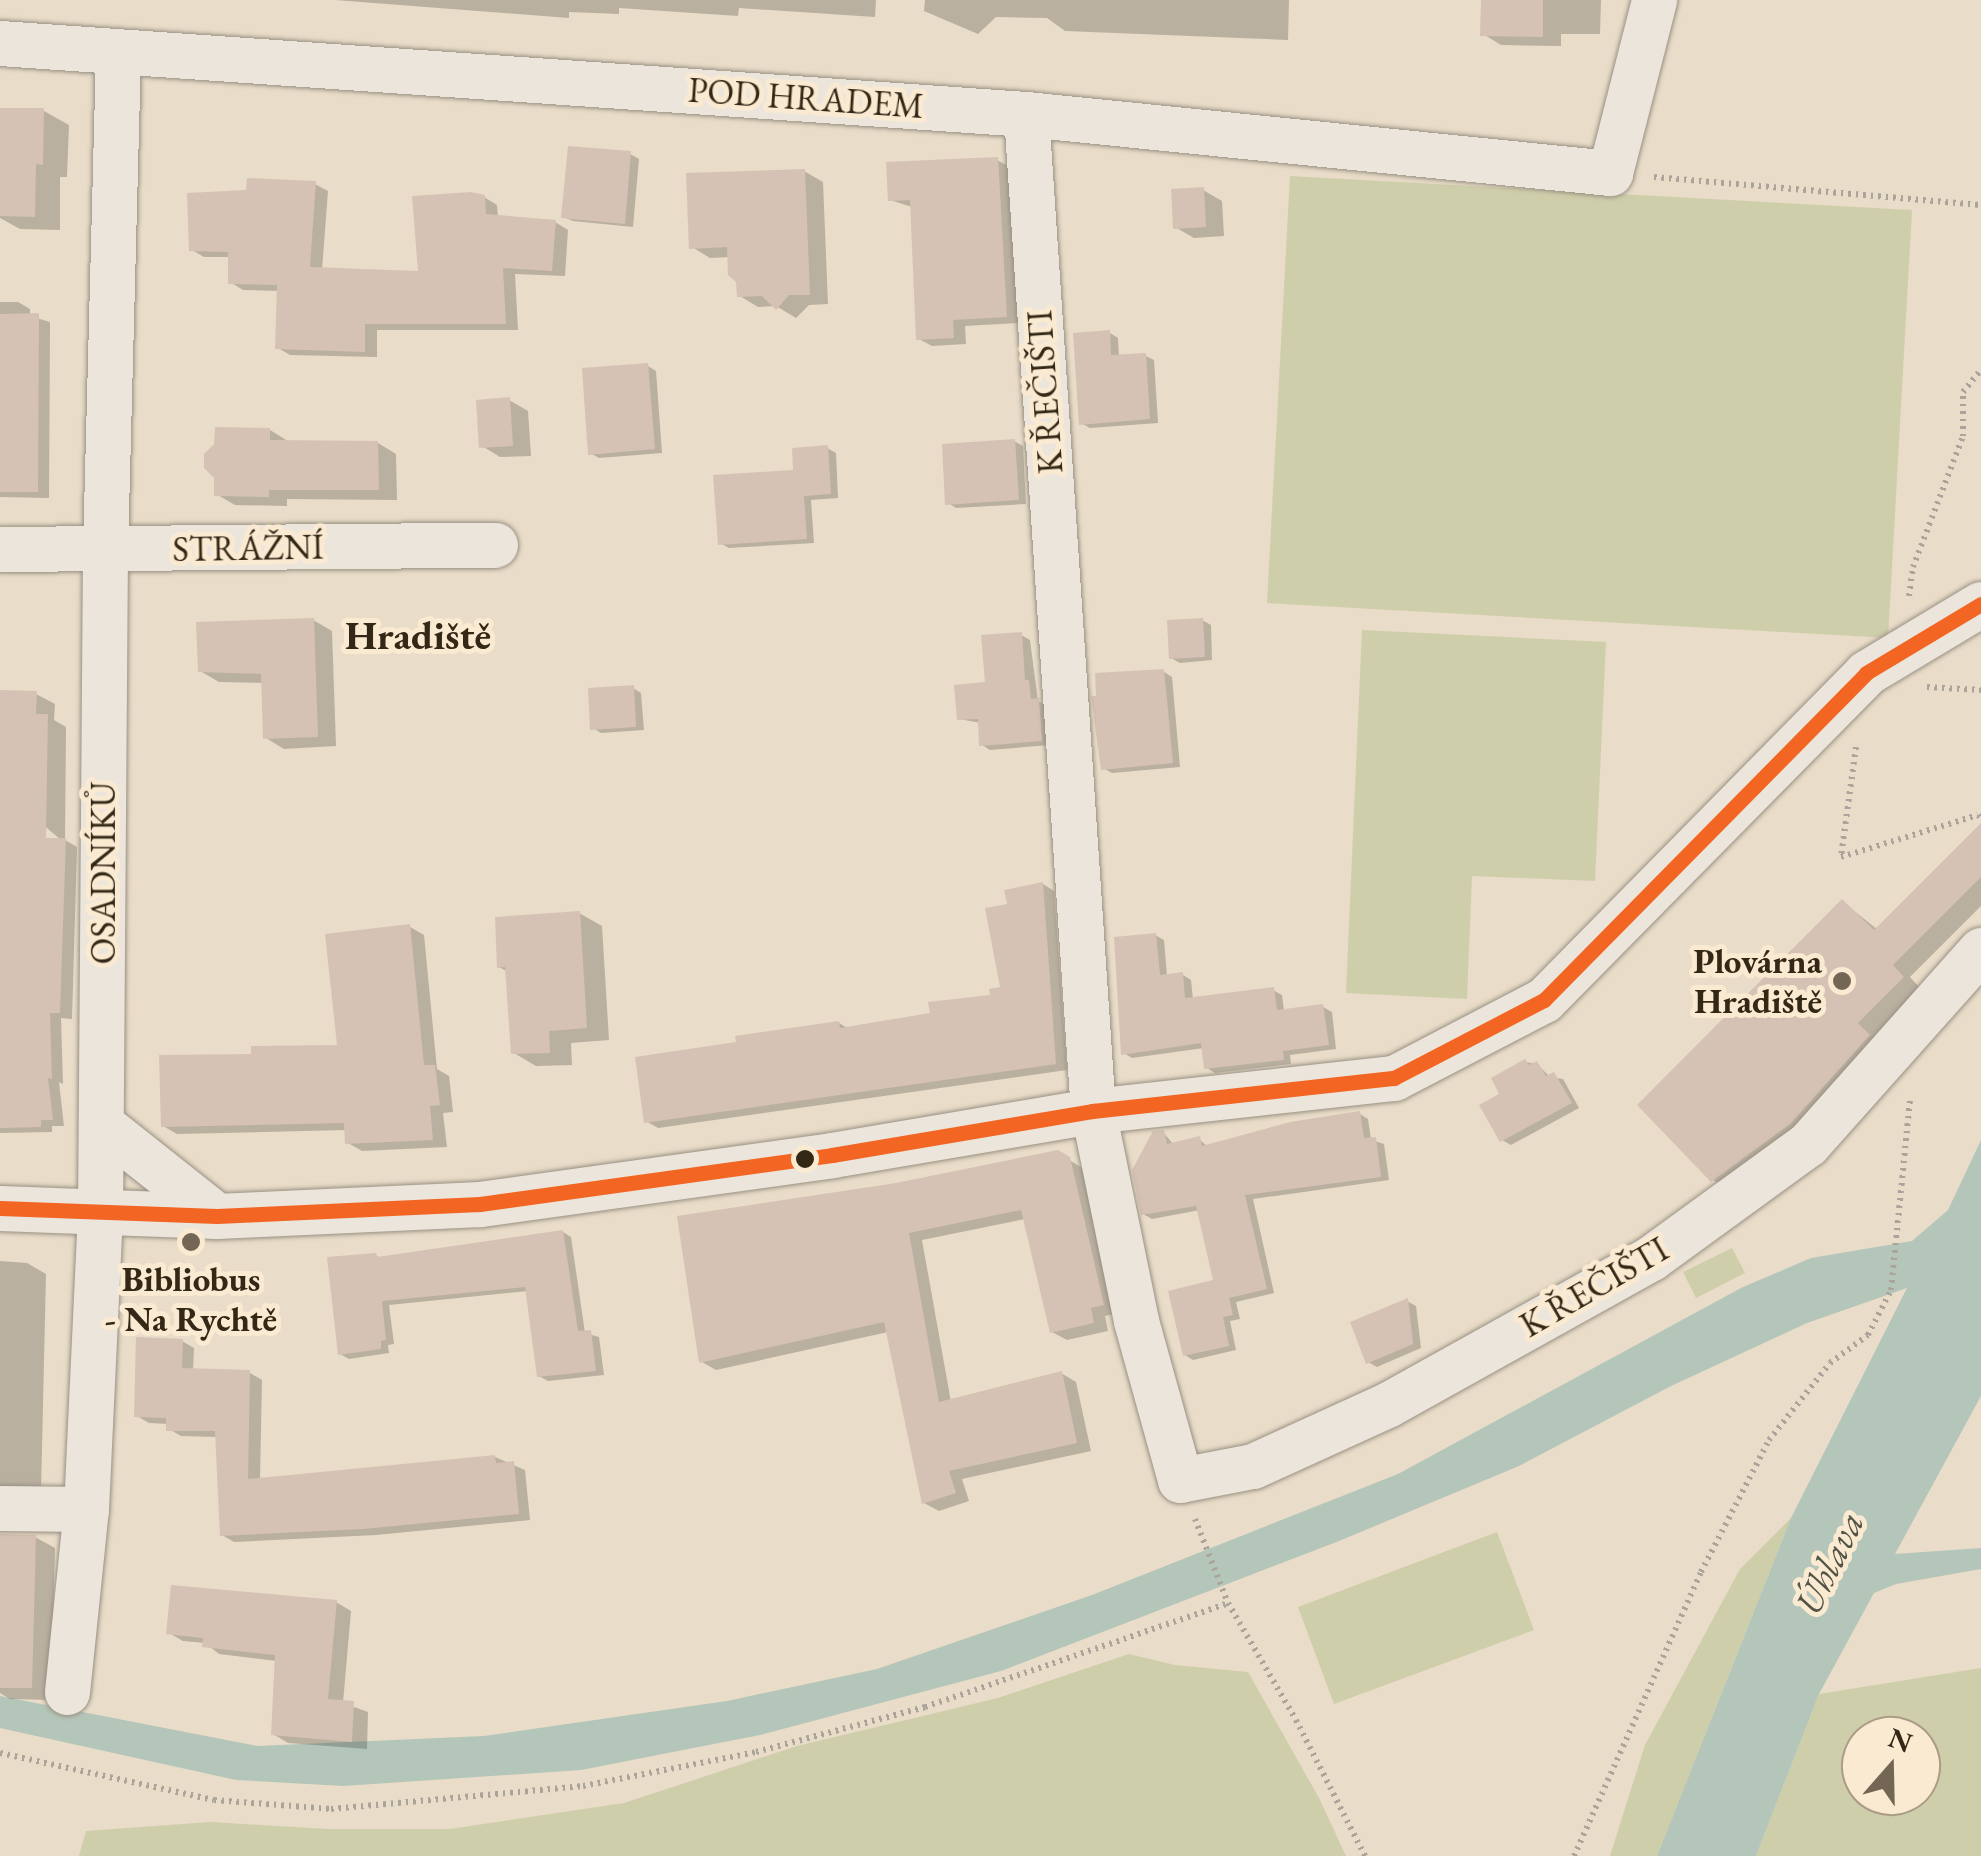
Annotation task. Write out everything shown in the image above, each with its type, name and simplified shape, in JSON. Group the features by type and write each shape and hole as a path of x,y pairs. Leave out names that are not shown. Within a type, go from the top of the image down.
{"street":[{"path":"1610,173 1654,0"},
{"name":"POD HRADEM","path":"0,42 1026,114 1610,173"},
{"name":"OSADNÍKŮ","path":"67,1692 86,1509 100,1215 105,550 118,53"},
{"name":"K ŘEČIŠTI","path":"1026,114 1093,1110 1136,1321 1180,1480 1253,1466 1389,1404 1651,1258 1808,1144 1981,950"},
{"name":"STRÁŽNÍ","path":"0,549 496,545"},
{"path":"0,1208 100,1215 216,1216 480,1204 832,1155 1093,1110 1394,1078 1544,1000 1883,662 1981,604"},
{"path":"101,1124 216,1216"},
{"path":"0,1508 86,1509"}],"path":[{"path":"1610,173 1981,205"},
{"path":"1981,370 1963,392 1963,436 1913,567 1883,662 1842,857 1978,815 1981,818"},
{"path":"1574,1856 1702,1572 1770,1440 1830,1363 1868,1334 1890,1290 1898,1244 1915,1028"},
{"path":"1207,1550 1228,1603 1296,1720 1366,1856"},
{"path":"0,1754 214,1800 331,1809 583,1786 756,1752 924,1706 1228,1603"}],"green space":[{"path":"1290,176 1912,210 1888,638 1267,603"},
{"path":"1362,630 1606,642 1595,881 1472,876 1467,999 1346,993"},
{"path":"1732,1248 1745,1273 1696,1298 1683,1272"},
{"path":"1791,1518 1657,1856 1610,1856 1645,1745 1740,1569"},
{"path":"1497,1532 1534,1630 1334,1704 1298,1607"},
{"path":"1129,1654 1175,1665 1248,1672 1319,1798 1346,1856 79,1856 86,1831 210,1822 328,1829 450,1829 624,1803 797,1746 998,1698"},
{"path":"1981,1668 1981,1856 1756,1856 1819,1694"}],"water":[{"name":"Úhlava","path":"1981,1140 1981,1396 1895,1554 1981,1548 1981,1569 1896,1584 1874,1593 1819,1694 1756,1856 1657,1856 1791,1518 1907,1288 1807,1323 1671,1386 1519,1466 1339,1541 1001,1671 760,1735 581,1770 343,1786 236,1780 0,1728 0,1696 257,1746 484,1736 727,1701 877,1669 1092,1595 1398,1474 1741,1288 1811,1258 1912,1241 1948,1210"}],"building":[{"path":"1481,0 1543,0 1543,37 1480,36"},
{"path":"0,108 44,108 43,165 36,164 35,217 0,216"},
{"path":"568,146 631,151 625,224 561,218"},
{"path":"998,157 1007,317 953,320 954,338 916,340 910,200 888,201 886,162"},
{"path":"805,169 810,295 789,295 776,310 762,296 737,297 736,282 728,275 727,247 689,249 686,173"},
{"path":"247,178 316,181 310,267 418,271 412,196 471,192 485,195 486,214 556,220 552,271 503,268 506,324 365,324 365,352 275,349 277,285 228,284 228,252 189,251 187,193 246,190"},
{"path":"1204,187 1206,227 1173,229 1171,189"},
{"path":"39,313 38,492 0,492 0,314"},
{"path":"1110,330 1111,355 1146,353 1150,419 1079,425 1073,333"},
{"path":"648,363 655,449 588,455 582,368"},
{"path":"510,397 513,446 479,448 476,400"},
{"path":"215,427 270,428 270,440 378,441 379,490 269,490 269,497 214,496 214,478 204,468 204,454 214,444"},
{"path":"1015,439 1019,500 945,505 942,444"},
{"path":"828,445 831,494 804,496 807,539 718,545 713,475 793,470 792,448"},
{"path":"314,618 318,737 263,739 261,674 198,672 196,622"},
{"path":"1203,618 1205,657 1169,659 1167,620"},
{"path":"1022,632 1025,680 1029,680 1031,699 1039,698 1042,741 979,746 978,719 957,720 954,685 985,682 981,635"},
{"path":"1164,669 1173,763 1101,770 1091,696 1096,696 1095,673"},
{"path":"634,685 636,727 590,730 588,688"},
{"path":"0,690 37,691 36,714 48,714 46,838 66,838 60,1013 50,1013 52,1079 48,1078 53,1120 41,1120 41,1127 0,1128"},
{"path":"1981,823 1981,877 1893,965 1904,977 1858,1023 1870,1035 1790,1124 1711,1182 1637,1105 1842,899 1874,930"},
{"path":"1043,882 1056,1064 644,1123 635,1057 736,1042 735,1036 839,1021 840,1028 930,1013 928,1002 990,995 989,989 1000,987 985,908 1007,904 1004,890"},
{"path":"580,911 587,1028 549,1031 550,1053 511,1054 505,967 497,968 495,917"},
{"path":"410,924 424,1065 435,1065 440,1105 430,1106 433,1140 345,1144 344,1123 161,1127 159,1055 251,1054 251,1046 337,1045 325,934"},
{"path":"1156,933 1160,975 1183,972 1185,998 1274,987 1277,1010 1323,1004 1329,1045 1283,1051 1284,1060 1204,1069 1201,1043 1121,1055 1114,937"},
{"path":"1525,1059 1529,1065 1537,1061 1546,1076 1554,1072 1572,1103 1500,1142 1479,1105 1499,1094 1491,1078"},
{"path":"1360,1111 1364,1138 1376,1137 1381,1177 1245,1195 1267,1289 1229,1298 1233,1315 1223,1317 1229,1346 1183,1356 1168,1291 1213,1280 1196,1206 1141,1215 1132,1170 1153,1131 1164,1130 1167,1144 1200,1136 1202,1146 1290,1122"},
{"path":"1058,1150 1070,1157 1104,1305 1091,1308 1094,1323 1050,1333 1021,1210 909,1233 939,1402 1062,1371 1077,1443 949,1471 956,1493 922,1504 884,1322 699,1363 677,1216 896,1183"},
{"path":"563,1230 578,1331 591,1330 596,1371 537,1377 525,1287 382,1301 386,1340 381,1341 381,1349 338,1355 327,1257 376,1253 377,1257"},
{"path":"1408,1298 1413,1344 1366,1364 1350,1322"},
{"path":"136,1337 183,1339 182,1368 250,1370 248,1479 495,1455 496,1463 514,1461 519,1514 363,1529 220,1536 215,1431 166,1431 166,1418 134,1417"},
{"path":"0,1534 36,1535 32,1688 0,1688"},
{"path":"171,1585 337,1600 328,1699 354,1701 352,1742 271,1735 275,1655 202,1647 203,1638 166,1634"}],"transit line":[{"path":"0,1208 217,1216 480,1204 832,1155 1093,1111 1394,1078 1544,1000 1866,673 1981,604"}],"place":[{"name":"Plovárna Hradiště","path":"1842,981"},
{"name":"Bibliobus - Na Rychtě","path":"191,1242"}],"district":[{"name":"Hradiště","path":"418,635"}]}
